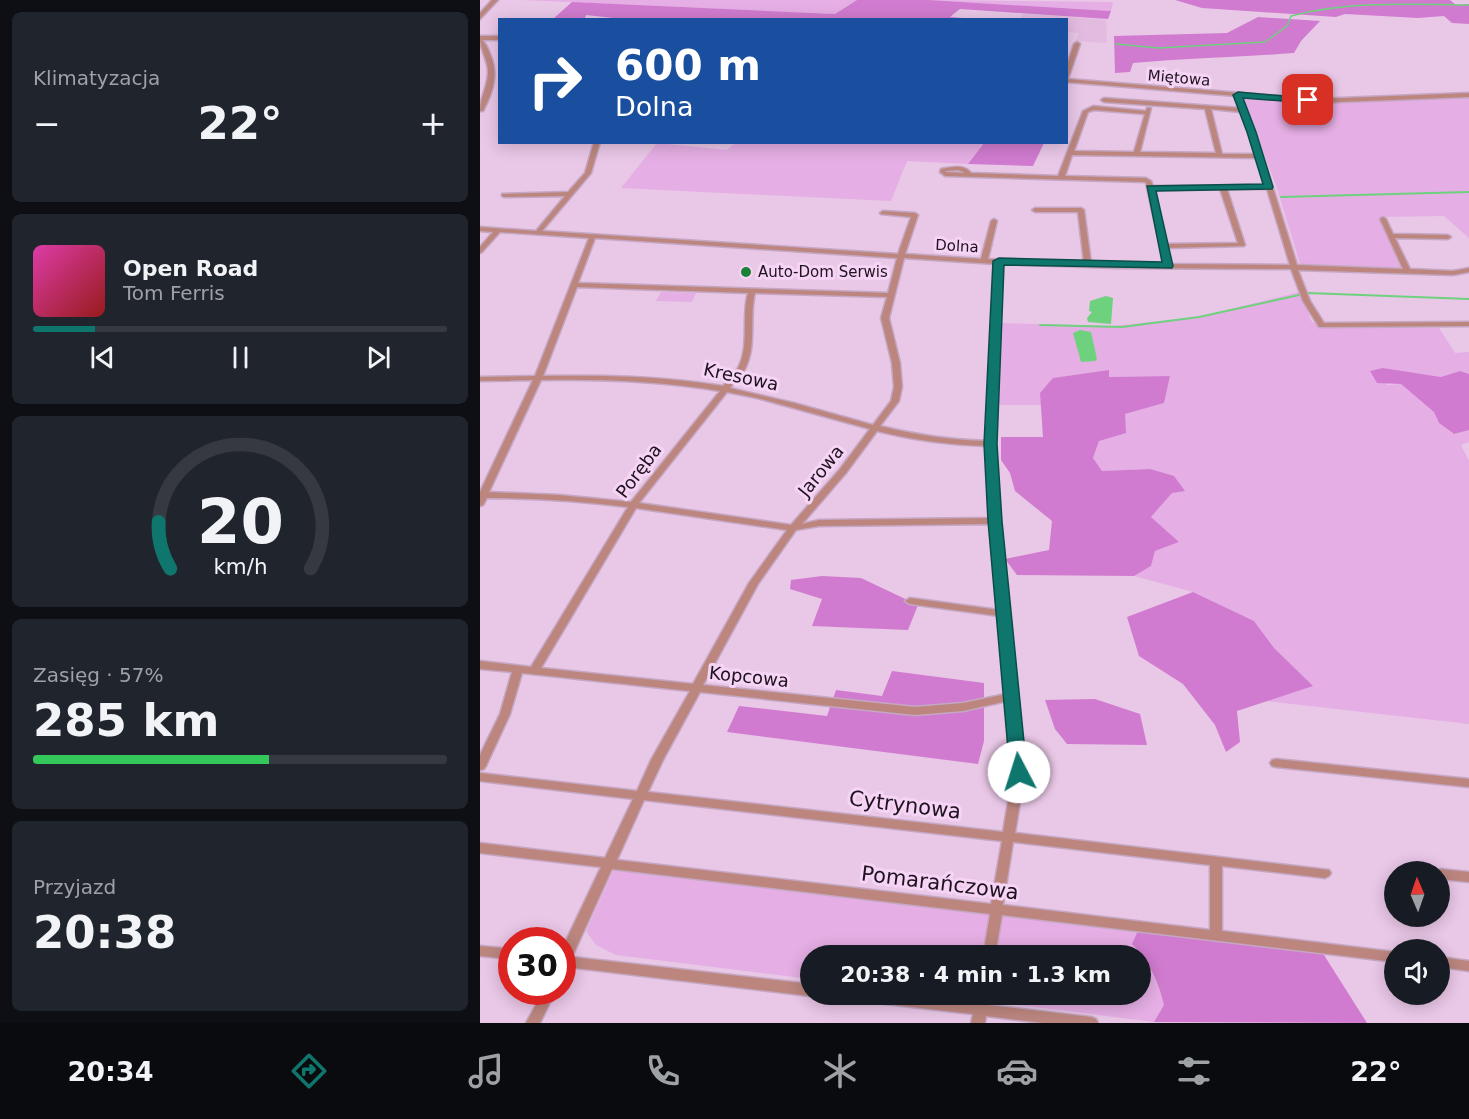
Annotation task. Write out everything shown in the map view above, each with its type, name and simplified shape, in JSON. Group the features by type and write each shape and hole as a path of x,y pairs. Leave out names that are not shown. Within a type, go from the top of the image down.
{"street":[{"path":"480,16 495,0"},
{"path":"480,109 489,91 493,70 480,39 498,38"},
{"path":"1068,73 1077,44"},
{"name":"Miętowa","path":"1068,79 1323,101 1469,95"},
{"path":"1101,109 1109,84"},
{"path":"1238,95 1260,156 1294,267 1311,309 1322,325 1469,324"},
{"path":"1104,100 1243,110"},
{"path":"1137,154 1150,104"},
{"path":"1208,108 1221,156"},
{"path":"1061,177 1084,112 1101,109 1148,112"},
{"path":"538,232 591,168 597,144"},
{"path":"1070,153 1260,156"},
{"path":"969,174 1140,179 1149,182 1168,266"},
{"path":"1150,188 1268,187"},
{"path":"1163,246 1242,245 1223,188"},
{"path":"504,195 571,194"},
{"path":"1035,210 1081,210 1088,265"},
{"name":"Jarowa","path":"576,934 657,760 754,583 793,528 843,471 895,401 898,387 895,357 885,321 901,256 915,215 883,213"},
{"path":"1383,219 1407,271"},
{"path":"984,261 994,221"},
{"name":"Dolna","path":"480,229 984,261 1088,265 1294,267 1453,273 1469,270"},
{"path":"480,251 498,230"},
{"path":"593,236 538,378 482,498 527,495 633,505 793,528 819,523 995,521"},
{"path":"1391,236 1448,237"},
{"path":"991,945 1019,772 995,521 991,444 999,261"},
{"path":"574,285 890,295"},
{"name":"Poręba","path":"534,671 633,505 741,369 747,355 747,309 752,290"},
{"name":"Kresowa","path":"480,379 642,379 725,389 920,438 991,444"},
{"path":"910,601 1005,614"},
{"name":"Kopcowa","path":"480,665 915,711 963,707 1013,696"},
{"path":"480,766 505,714 518,669"},
{"path":"1276,763 1469,783"},
{"name":"Cytrynowa","path":"480,777 1325,873"},
{"name":"Pomarańczowa","path":"480,848 1384,956"},
{"path":"1216,861 1216,935"},
{"path":"1450,875 1469,877"},
{"path":"480,951 498,953"},
{"path":"576,963 800,989"},
{"path":"1450,963 1469,966"},
{"path":"533,1023 542,1005"},
{"path":"915,1005 979,1016 1092,1023"}],"shaded area":[{"path":"524,0 857,0 835,14"},
{"path":"857,0 929,0 1111,11 1108,19 960,9 950,17 963,18 613,18 586,15 585,18 554,18 572,2 835,14"},
{"path":"929,0 1113,2 1111,11"},
{"path":"1175,0 1450,0 1456,5 1469,4 1469,24 1452,23 1444,16 1418,18 1345,14 1336,17 1202,8"},
{"path":"1023,13 1106,20 1107,43 1076,41 1079,33 1068,32 1068,18 1020,18"},
{"path":"1258,17 1320,21 1301,41 1294,53 1133,63 1130,72 1115,73 1114,36 1227,33"},
{"path":"1243,98 1309,103 1469,98 1469,238 1444,216 1380,217 1402,269 1300,264 1277,188"},
{"path":"656,144 727,150 734,144 983,144 968,164 907,161 891,201 621,188"},
{"path":"983,144 1044,144 1033,166 968,164"},
{"path":"661,292 696,293 692,302 656,301"},
{"path":"1299,292 1312,322 1330,328 1439,328 1455,353 1469,352 1469,374 1460,371 1441,377 1383,368 1387,385 1401,384 1434,412 1439,423 1453,434 1469,430 1469,442 1461,445 1469,461 1469,724 1266,701 1312,686 1274,648 1254,621 1193,592 1134,576 1151,566 1155,551 1179,542 1151,517 1172,493 1185,490 1150,469 1102,471 1093,458 1099,441 1125,414 1164,403 1170,376 1108,377 1109,370 1054,378 1040,393 1041,405 998,405 1001,323 1112,326 1199,317"},
{"path":"1106,296 1113,298 1111,324 1088,322 1087,318 1092,312 1089,311 1090,301"},
{"path":"1080,330 1091,332 1097,359 1095,361 1081,362 1073,333"},
{"path":"1383,368 1441,377 1460,371 1469,374 1469,430 1454,434 1439,423 1434,412 1401,384 1377,383 1370,371"},
{"path":"1109,370 1109,377 1170,376 1164,403 1125,414 1126,433 1099,441 1093,458 1102,471 1150,469 1174,476 1185,491 1172,493 1151,517 1179,542 1155,551 1151,566 1134,576 1017,575 1005,559 1049,550 1052,521 1015,491 1010,473 1001,460 1001,437 1043,437 1040,393 1053,378"},
{"path":"822,576 861,578 918,605 908,630 812,626 822,599 790,589 791,580"},
{"path":"1193,592 1254,621 1274,648 1313,686 1237,711 1240,742 1226,752 1215,725 1183,684 1139,656 1127,617"},
{"path":"892,671 984,683 984,741 978,764 727,732 739,706 827,716 836,690 882,696"},
{"path":"1095,699 1140,714 1147,745 1067,744 1055,729 1045,700"},
{"path":"614,869 1151,931 1133,945 800,945 800,978 616,955 596,945 586,931"},
{"path":"1159,930 1303,946 1324,955 1367,1023 1154,1022 1164,1005 1151,971 1151,945 1133,945 1137,933"},
{"path":"1151,970 1164,1005 1154,1022 1017,1005 1151,1005"}],"waterway":[{"path":"1116,44 1158,48 1265,42 1287,26 1291,16 1313,11 1379,4 1469,5"},
{"path":"1281,197 1469,192"},
{"path":"1040,325 1122,327 1199,317 1308,293 1469,299"}],"place":[{"name":"Auto-Dom Serwis","path":"746,272"}],"route":[{"path":"1019,772 995,521 991,444 999,261 1168,266 1150,188 1268,187 1252,132 1238,95 1308,100"}]}
